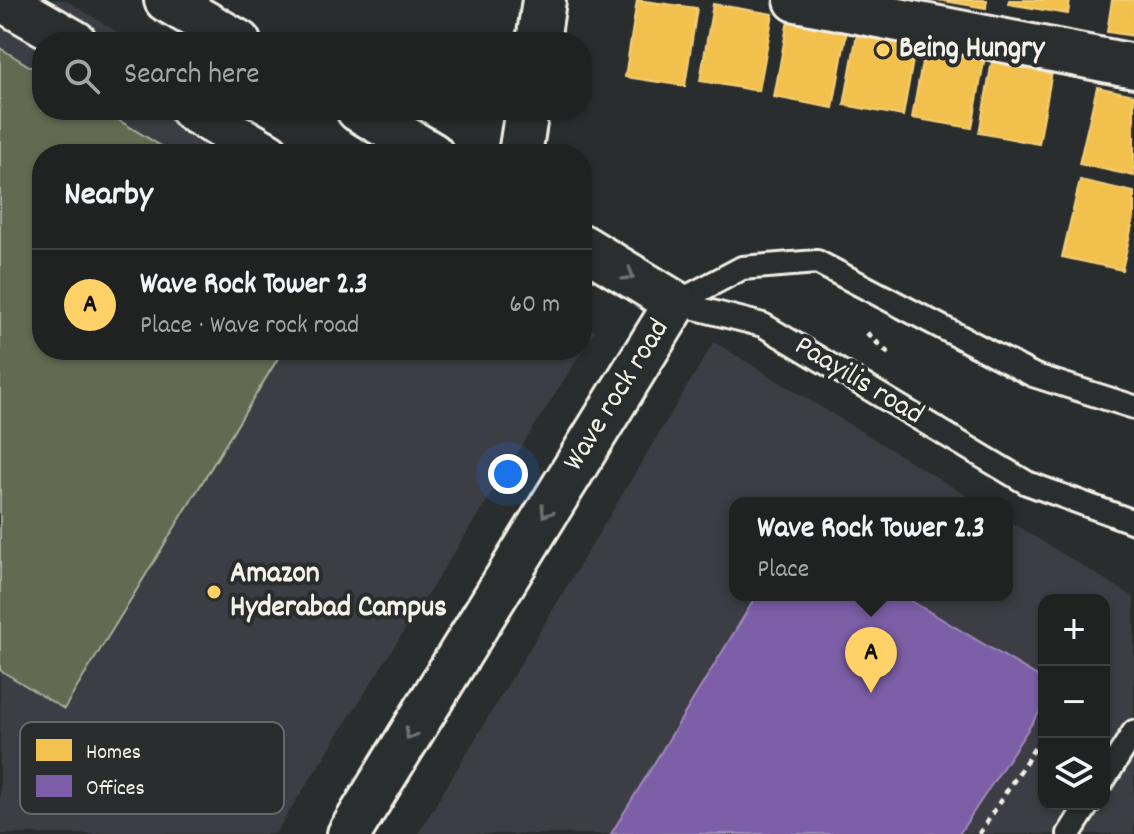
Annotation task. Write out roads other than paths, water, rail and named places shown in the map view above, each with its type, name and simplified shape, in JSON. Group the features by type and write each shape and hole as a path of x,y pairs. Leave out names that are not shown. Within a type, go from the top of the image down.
{"street":[{"path":"2,0 58,32"},
{"path":"166,0 222,32"},
{"path":"539,32 544,0"},
{"path":"796,0 1134,66"},
{"path":"209,120 251,144"},
{"path":"375,120 415,144"},
{"path":"522,144 525,120"},
{"name":"Paayilis road","path":"592,252 676,303"},
{"name":"Wave rock road","path":"349,834 676,303"}],"lane":[{"name":"Wave rock road","path":"676,303 742,268 817,262 1033,375 1134,407"},
{"name":"Paayilis road","path":"676,303 763,325 1027,483 1134,522"},
{"path":"1110,770 1134,732"},
{"path":"1069,834 1084,810"}],"place":[{"name":"Being Hungry","path":"883,50"},
{"name":"Amazon Hyderabad Campus","path":"214,592"},
{"name":"Wave Rock Tower 2.3","path":"871,693"}]}
